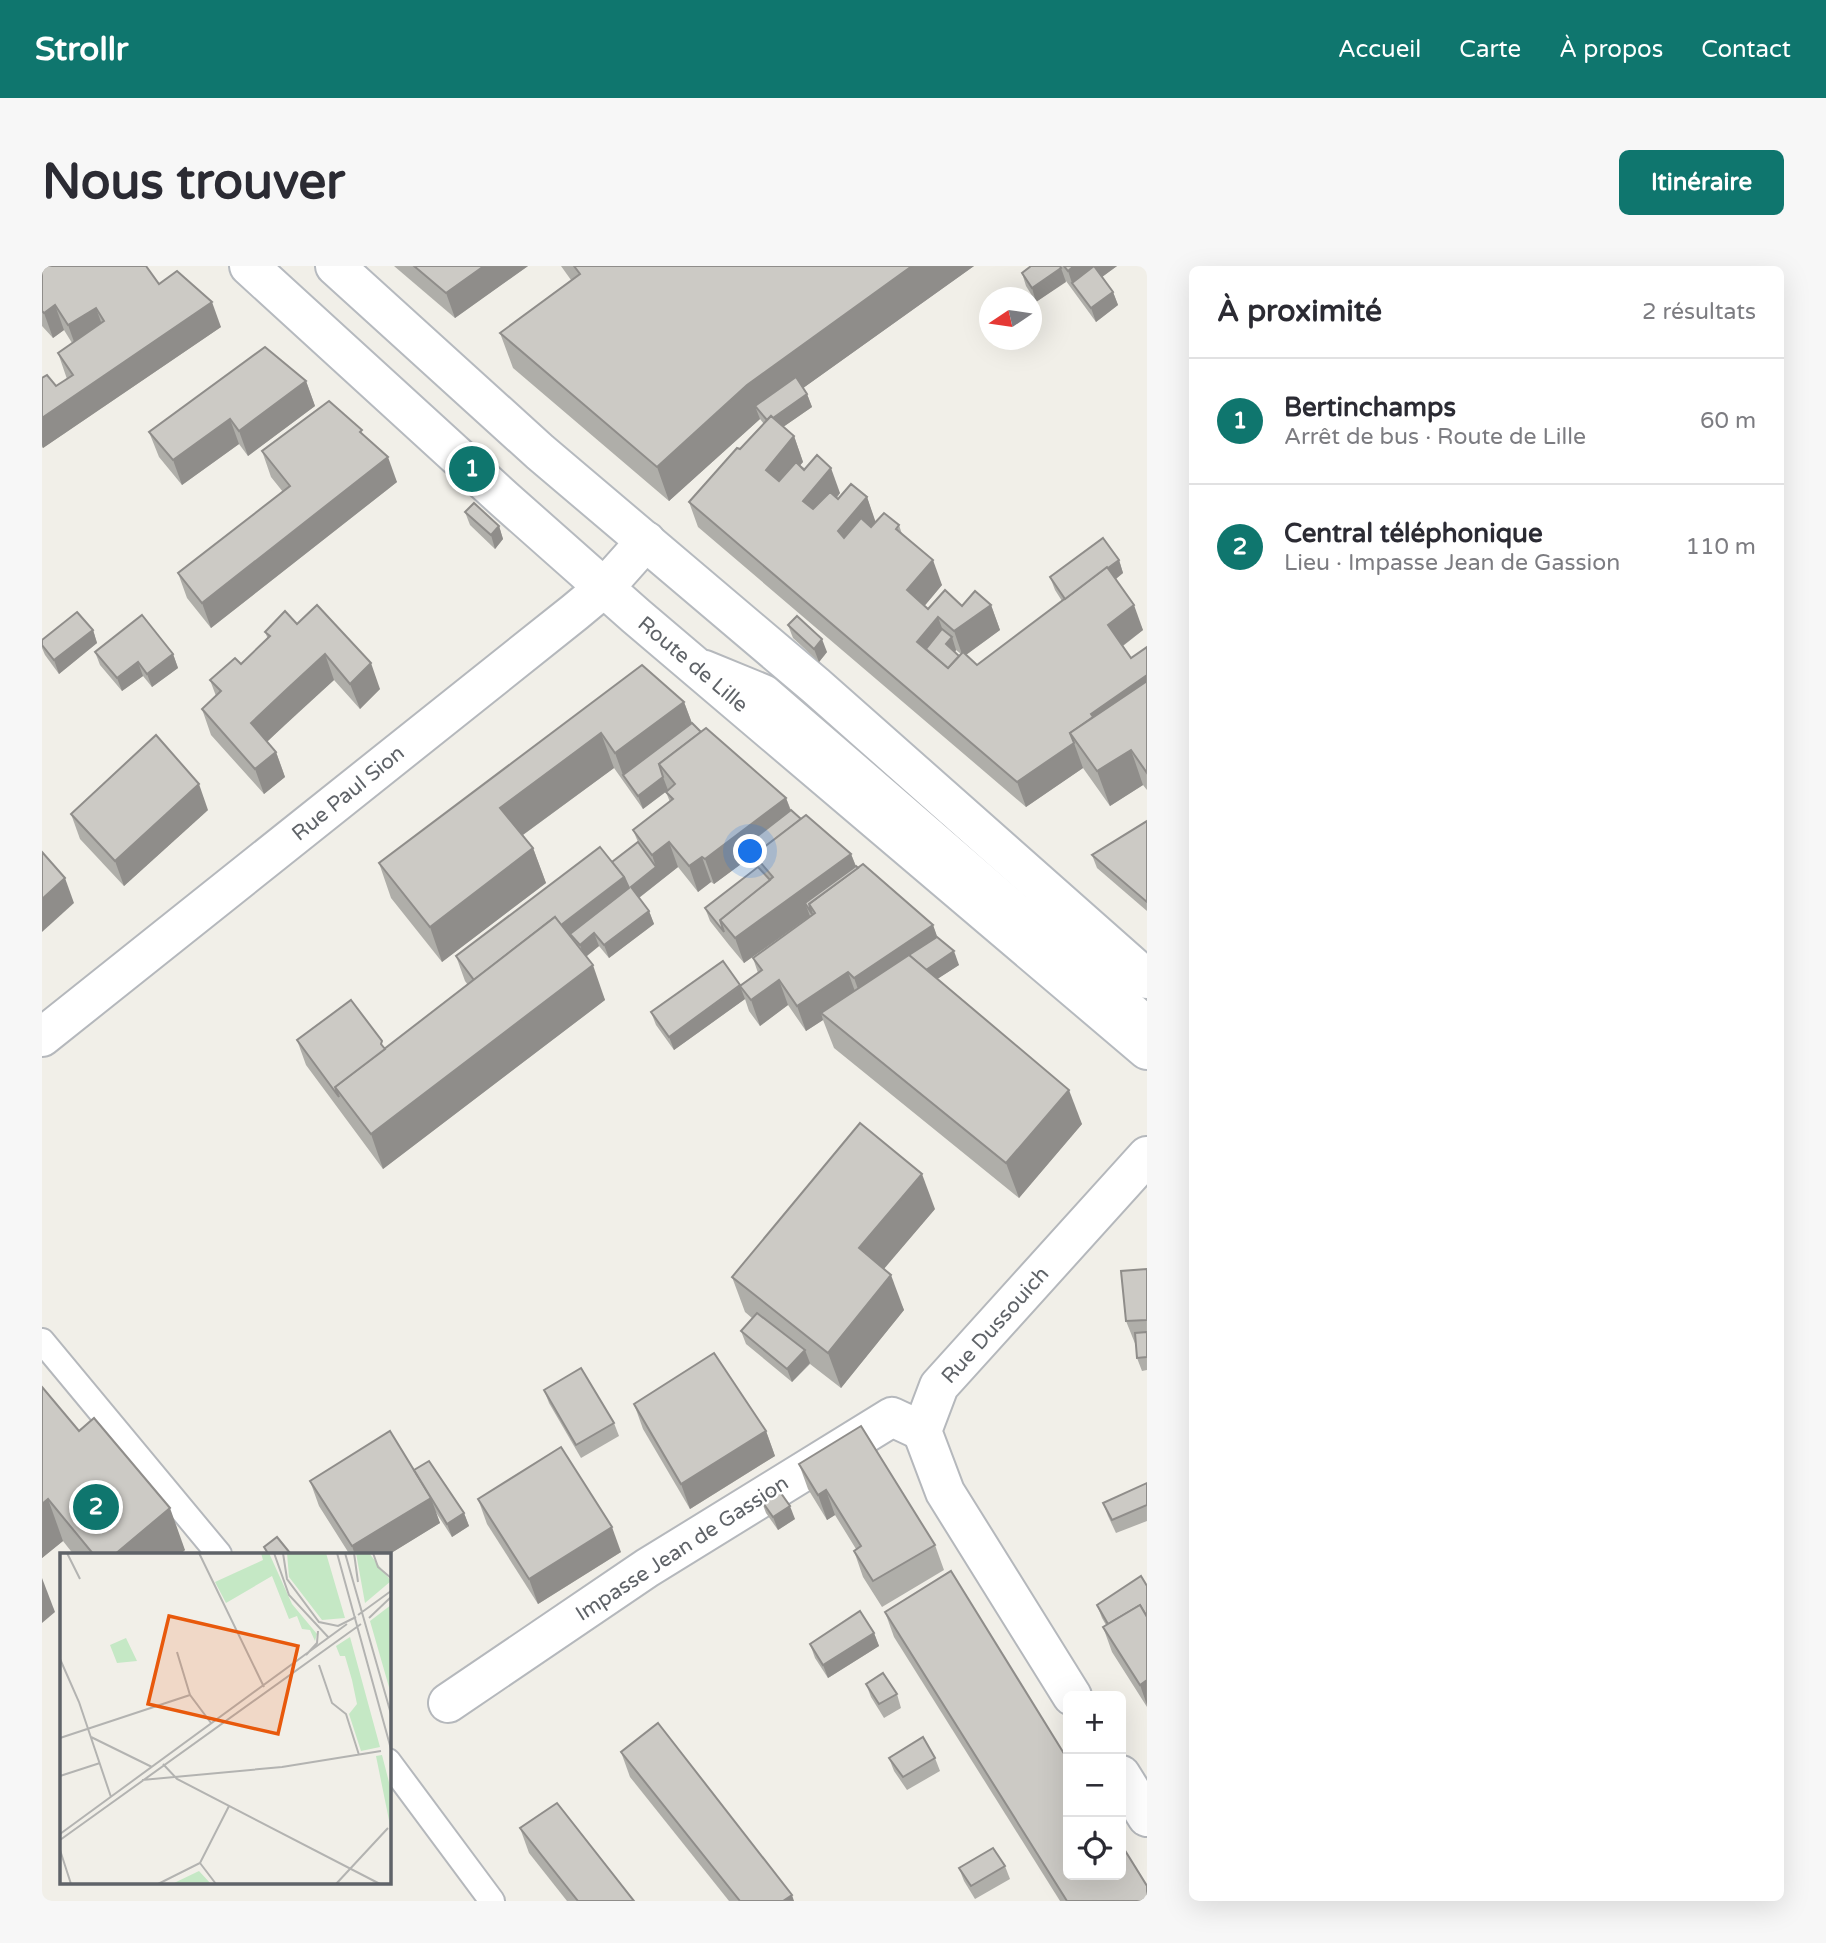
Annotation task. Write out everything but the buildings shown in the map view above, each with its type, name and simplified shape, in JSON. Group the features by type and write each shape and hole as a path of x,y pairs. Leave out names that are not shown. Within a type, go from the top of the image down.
{"main road":[{"name":"Route de Lille","path":"249,266 504,499 679,653 1147,1050"},
{"path":"335,266 540,452 816,686 1147,979"},
{"name":"Rue Paul Sion","path":"42,1037 605,587 646,541"},
{"name":"Rue Dussouich","path":"922,1431 939,1386 1147,1156"},
{"name":"Impasse Jean de Gassion","path":"448,1703 647,1568 892,1417 922,1431"},
{"path":"922,1431 945,1492 1069,1691"},
{"path":"1126,1783 1147,1817"}],"lane":[{"path":"679,653 767,688 1147,1017"},
{"path":"42,1341 217,1553"},
{"path":"390,1764 492,1901"}],"place":[{"name":"Bertinchamps","path":"472,469"},
{"name":"Central téléphonique","path":"96,1507"}]}
